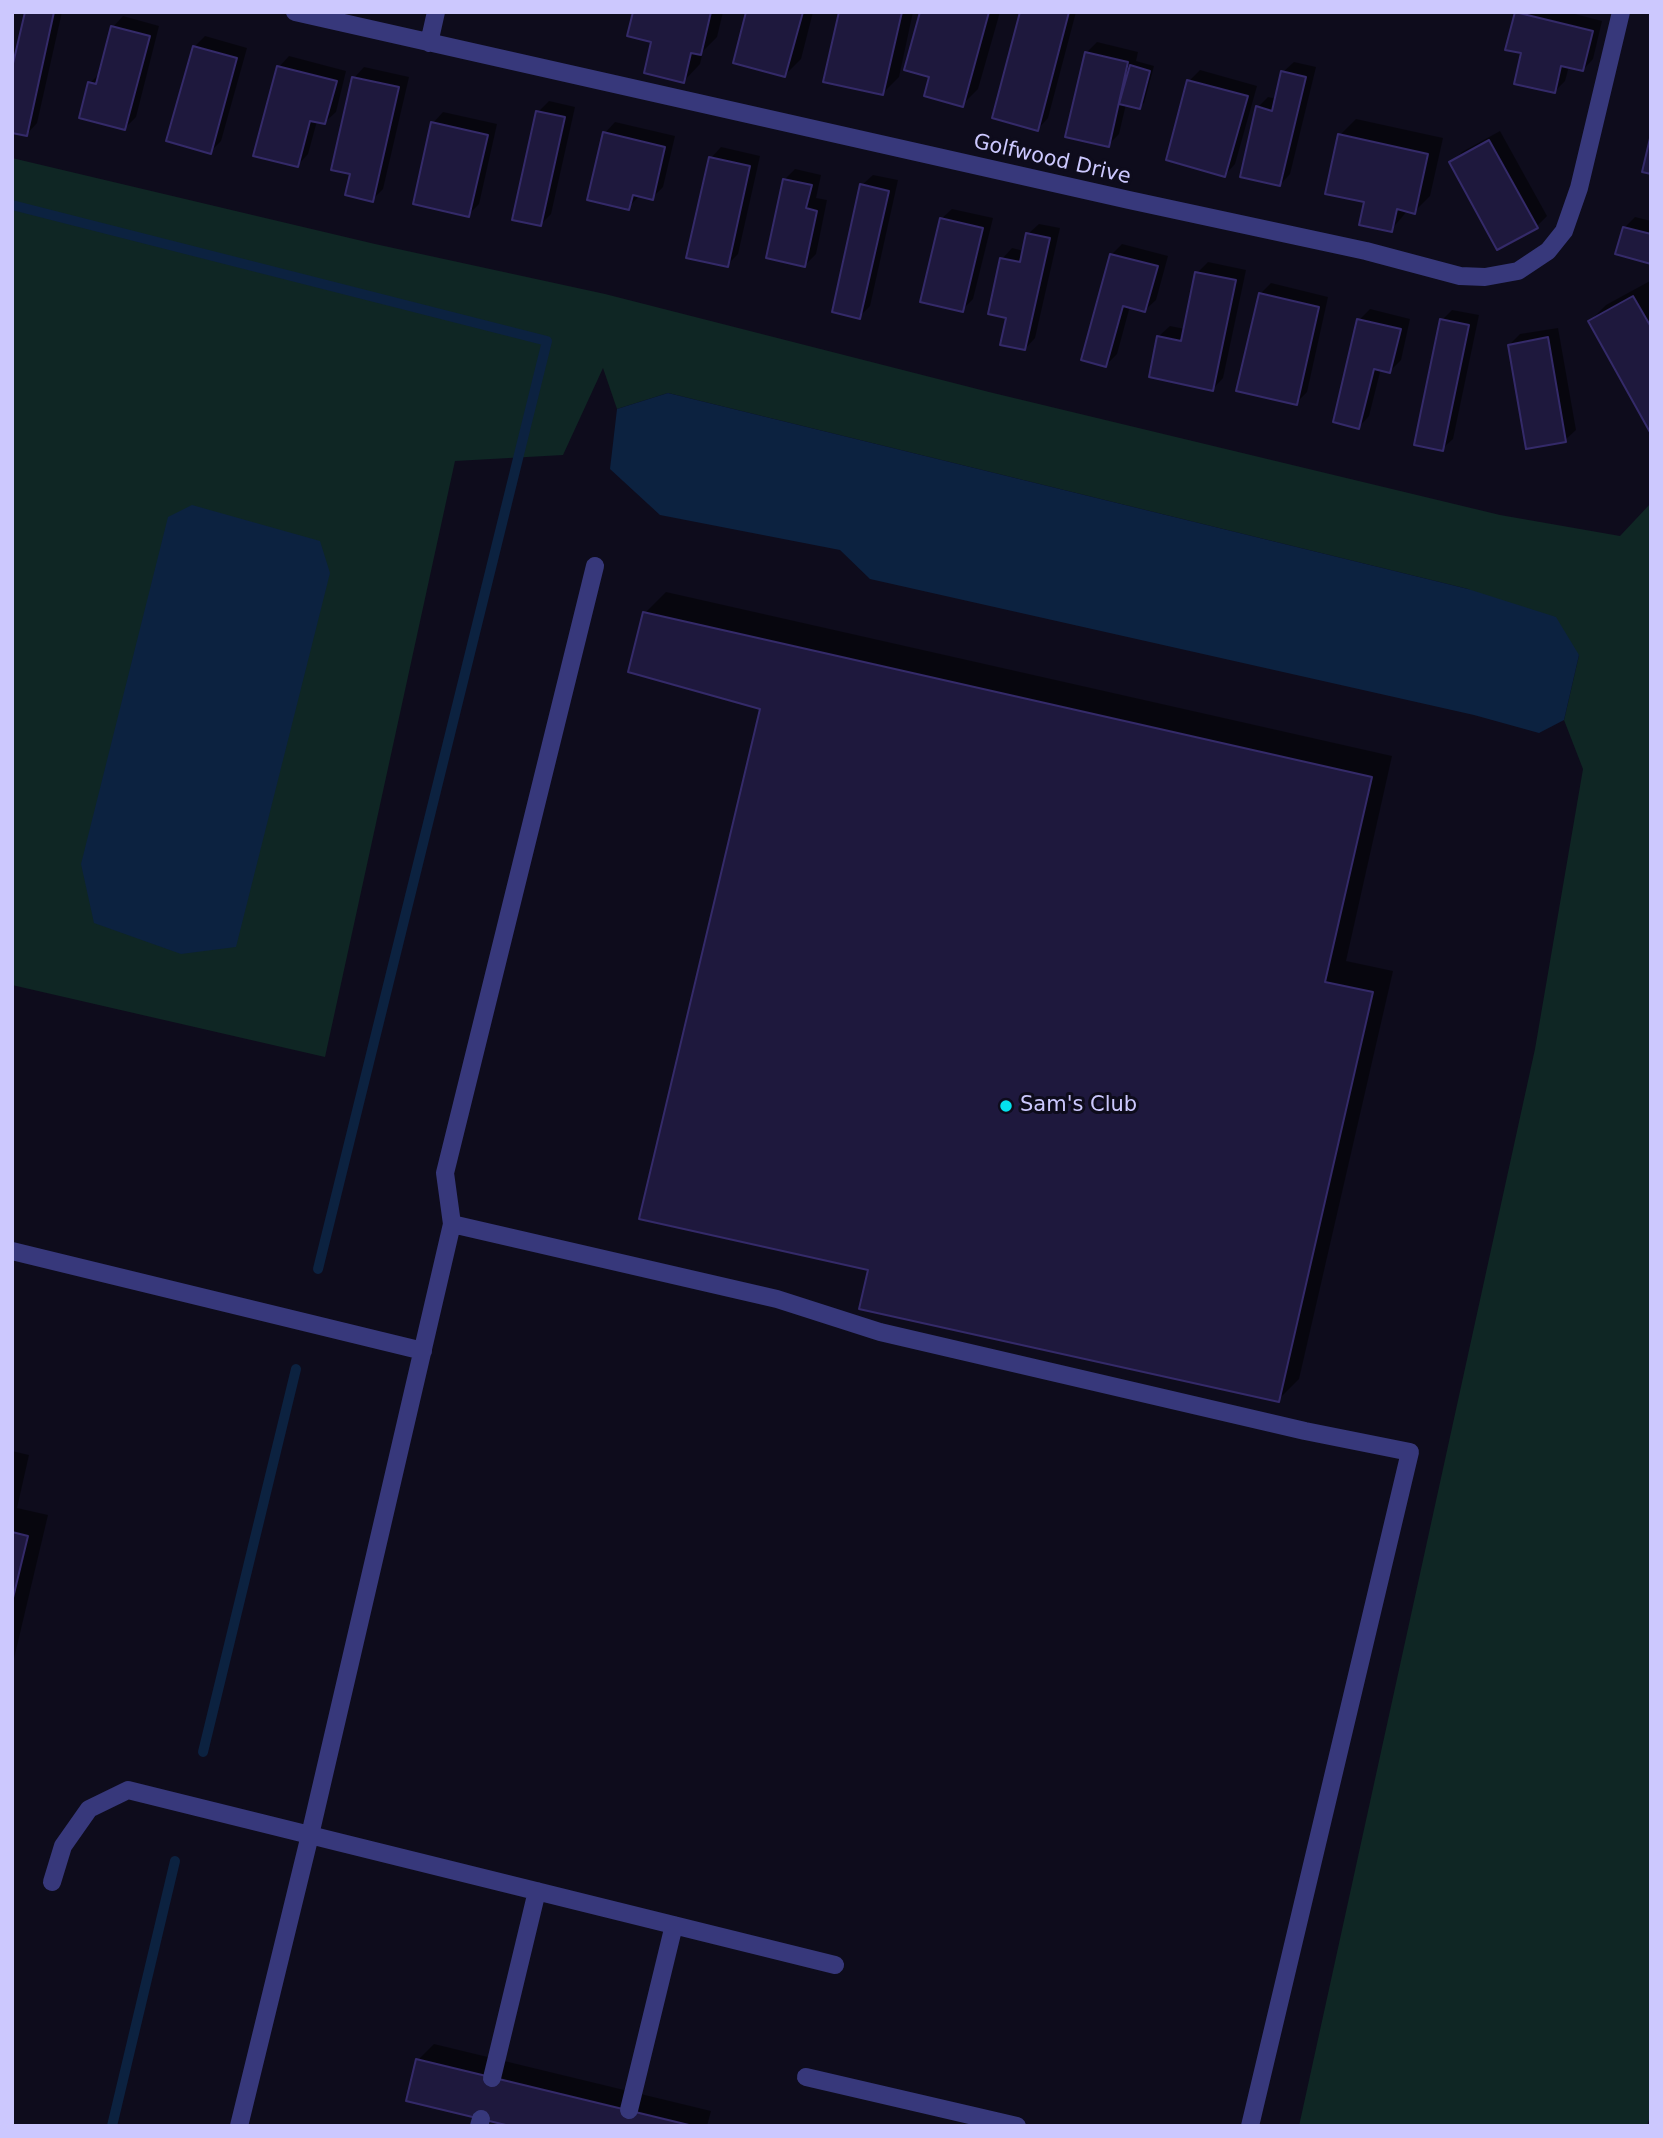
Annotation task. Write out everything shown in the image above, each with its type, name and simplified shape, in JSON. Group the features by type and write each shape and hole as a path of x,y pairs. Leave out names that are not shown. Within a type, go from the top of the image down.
{"street":[{"name":"Golfwood Drive","path":"295,12 1366,251 1460,276 1485,277 1518,271 1548,251 1563,231 1579,188 1621,12"},
{"path":"429,43 436,12"},
{"path":"239,2126 310,1835 452,1224 445,1173 595,566"},
{"path":"452,1224 777,1299 880,1332 1410,1452 1250,2126"},
{"path":"12,1251 423,1351"},
{"path":"52,1882 63,1846 89,1809 128,1790 835,1965"},
{"path":"492,2078 537,1891"},
{"path":"629,2110 674,1925"},
{"path":"806,2077 1017,2126"}],"green space":[{"path":"12,158 375,244 605,294 989,392 1500,515 1620,536 1651,503 1651,2113 1647,2126 1299,2126 1535,1049 1583,769 1564,720 1579,655 1468,589 668,393 617,409 603,368 563,455 455,461 325,1057 12,985"}],"water":[{"path":"668,393 1468,589 1556,617 1579,655 1564,720 1539,733 1474,715 870,579 840,550 660,515 610,469 617,409"},
{"path":"192,505 320,541 330,573 236,947 181,954 94,923 81,864 168,517"}],"building":[{"path":"25,12 54,12 27,136 12,133 12,68"},
{"path":"633,12 711,12 701,55 691,53 684,83 644,73 651,42 627,36"},
{"path":"746,12 803,12 785,77 733,63"},
{"path":"839,12 902,12 883,95 823,82"},
{"path":"920,12 989,12 963,107 924,96 929,77 904,70"},
{"path":"1020,12 1069,12 1038,131 992,118"},
{"path":"1515,12 1593,31 1583,71 1561,66 1555,93 1514,84 1521,53 1505,50"},
{"path":"111,26 150,36 125,130 79,118 88,82 96,84"},
{"path":"193,46 237,58 211,154 166,141"},
{"path":"1085,52 1128,62 1109,147 1065,137"},
{"path":"1130,65 1150,71 1140,109 1119,104"},
{"path":"277,66 337,81 325,124 310,121 298,167 253,156"},
{"path":"1281,71 1306,77 1280,186 1240,177 1256,106 1272,111"},
{"path":"352,77 399,87 373,202 345,195 350,174 331,170"},
{"path":"1187,80 1248,96 1225,177 1166,160"},
{"path":"536,111 565,117 541,226 512,220"},
{"path":"431,122 488,135 469,217 413,204"},
{"path":"603,132 665,147 653,200 633,195 629,210 587,200"},
{"path":"1338,134 1428,154 1415,214 1397,209 1392,232 1359,225 1364,202 1325,194"},
{"path":"1651,134 1651,174 1642,172"},
{"path":"1489,140 1538,228 1497,250 1449,162"},
{"path":"709,157 750,166 728,267 686,258"},
{"path":"783,179 812,185 806,208 817,211 805,267 766,258"},
{"path":"860,184 889,191 860,319 832,312"},
{"path":"940,218 983,228 963,312 920,302"},
{"path":"1623,227 1651,234 1651,264 1615,254"},
{"path":"1026,233 1050,238 1025,350 1000,345 1006,318 988,314 1000,258 1020,262"},
{"path":"1110,254 1158,266 1145,312 1123,306 1106,367 1081,360"},
{"path":"1195,272 1236,280 1213,391 1149,377 1157,336 1181,341"},
{"path":"1259,293 1319,307 1297,405 1236,391"},
{"path":"1633,296 1651,327 1651,434 1588,321"},
{"path":"1357,319 1401,329 1390,373 1374,369 1359,429 1333,422"},
{"path":"1440,319 1469,325 1443,451 1414,445"},
{"path":"1548,337 1566,442 1526,449 1508,345"},
{"name":"Sam's Club","path":"643,612 1372,777 1325,982 1373,992 1279,1402 859,1309 868,1270 639,1219 760,709 628,672"},
{"path":"12,1532 28,1536 12,1602"},
{"path":"416,2059 693,2126 510,2126 406,2101"}],"waterway":[{"path":"12,205 547,341 318,1269"},
{"path":"203,1752 296,1369"},
{"path":"112,2126 175,1861"}],"place":[{"name":"Sam's Club","path":"1006,1106"}]}
